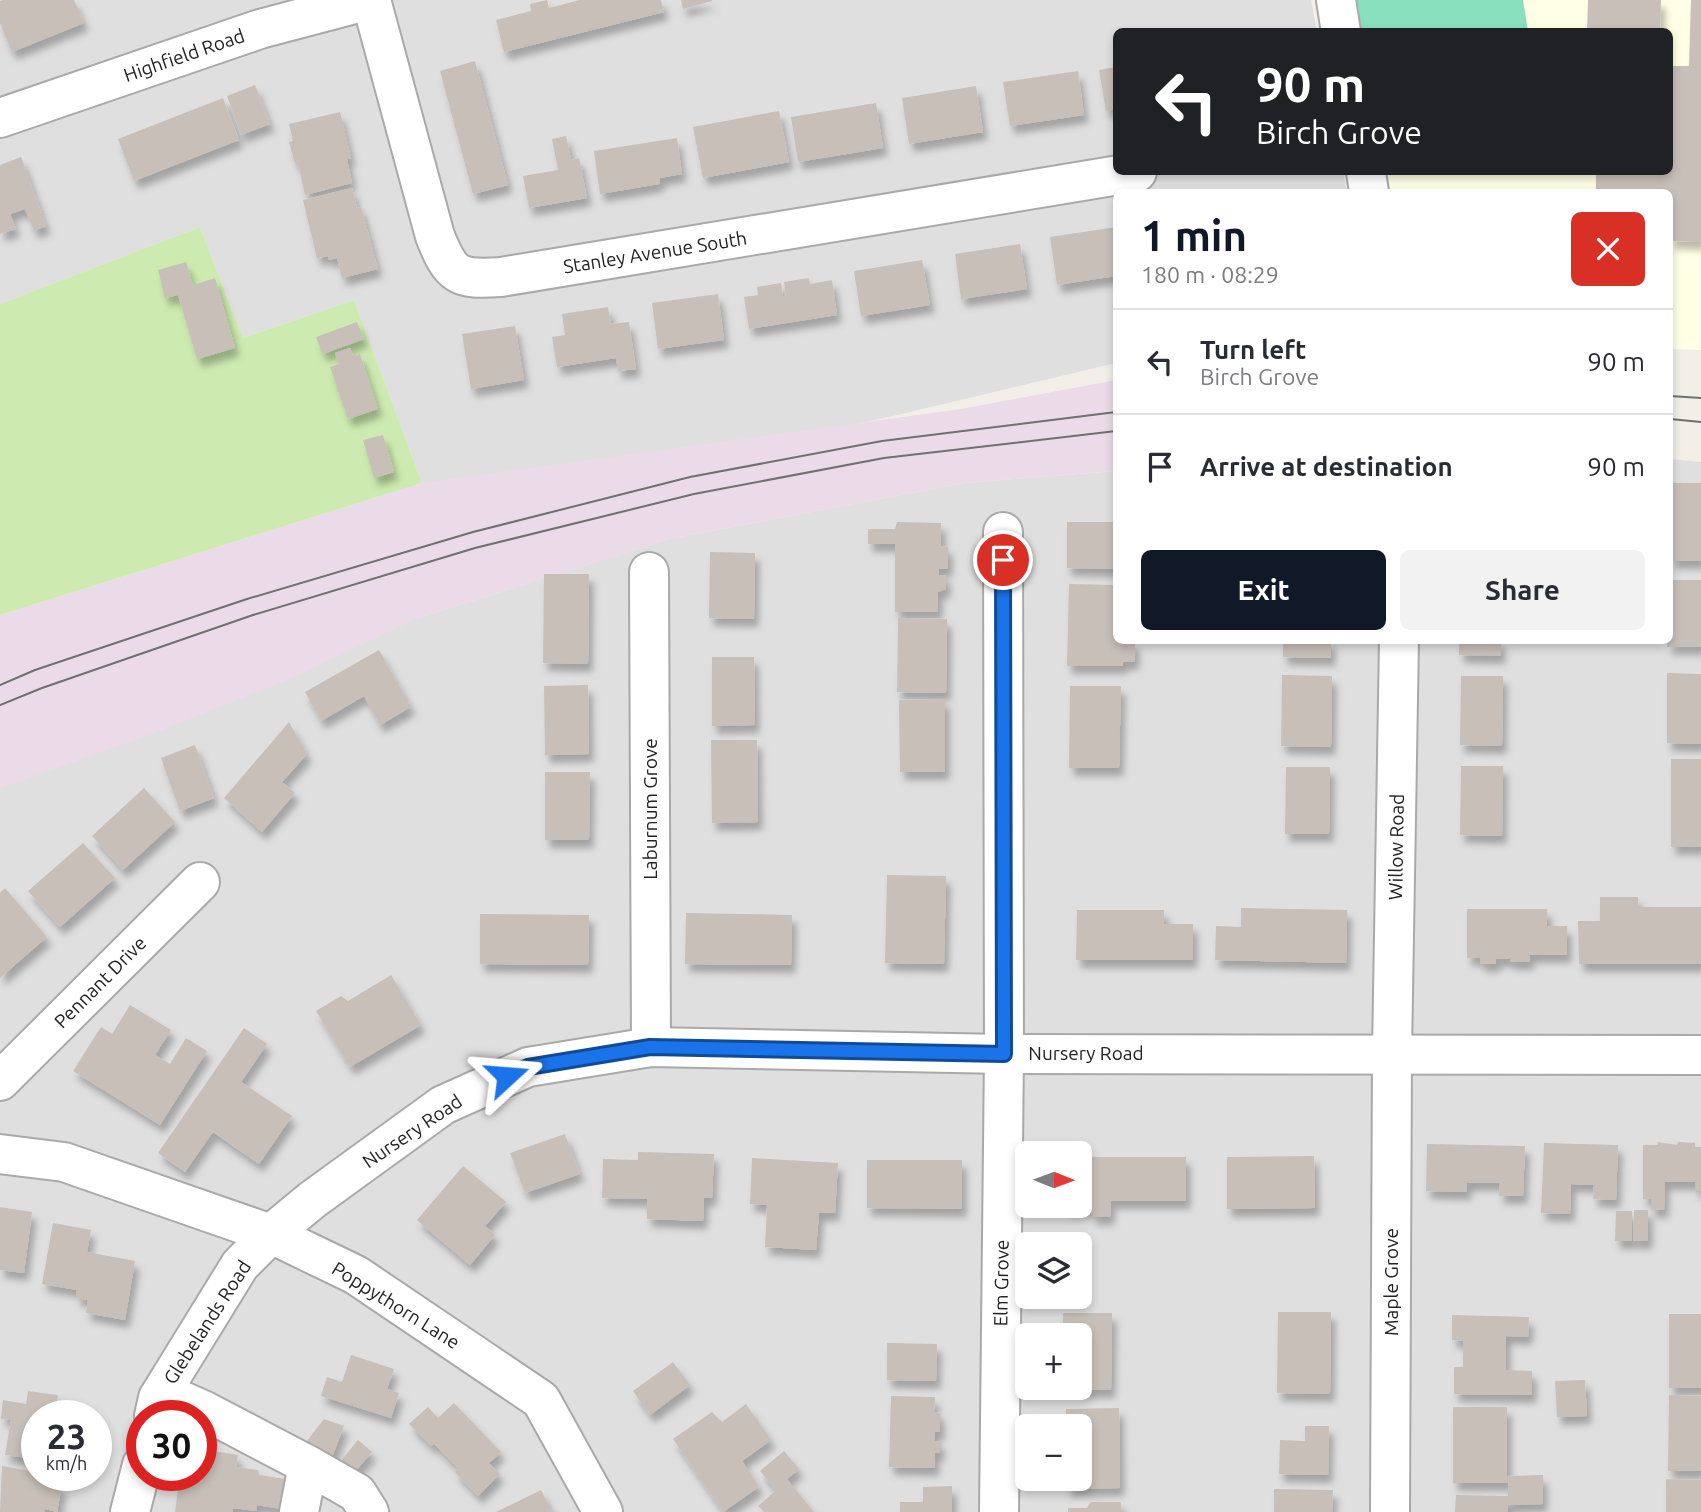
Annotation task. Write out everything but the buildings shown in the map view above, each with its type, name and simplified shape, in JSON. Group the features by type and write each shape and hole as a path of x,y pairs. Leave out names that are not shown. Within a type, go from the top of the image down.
{"street":[{"name":"Highfield Road","path":"0,118 254,15 370,0"},
{"name":"Stanley Avenue South","path":"370,0 435,236 450,268 467,277 501,277 1120,175"},
{"path":"1336,0 1340,28"},
{"name":"Elm Grove","path":"999,1512 1004,1054 1003,532"},
{"name":"Laburnum Grove","path":"649,572 650,1047"},
{"name":"Willow Road","path":"1392,1053 1399,644"},
{"name":"Pennant Drive","path":"0,1081 200,882"},
{"name":"Nursery Road","path":"271,1234 312,1200 443,1105 528,1067 650,1047 1004,1054 1701,1055"},
{"name":"Maple Grove","path":"1390,1512 1392,1053"},
{"name":"Poppythorn Lane","path":"0,1154 64,1163 271,1234 356,1275 541,1400 603,1512"},
{"name":"Glebelands Road","path":"160,1400 240,1265 271,1234"},
{"path":"217,1417 357,1493 369,1512"},
{"path":"299,1512 309,1465"},
{"path":"130,1512 135,1491"}],"shaded area":[{"path":"0,0 1311,0 1316,28 1113,28 1113,175 1344,175 1346,189 1113,189 1113,364 889,417 432,510 354,300 243,338 200,227 0,304"},
{"path":"1354,0 1701,0 1701,350 1673,349 1673,189 1389,189 1386,175 1673,175 1673,28 1359,28"},
{"path":"1113,381 1113,471 964,483 669,539 415,619 292,678 149,735 0,788 0,615 422,483 961,409"},
{"path":"1673,459 1701,462 1701,1512 0,1512 0,774 211,683 669,539 964,483 1113,471 1113,644 1673,644"}],"green space":[{"path":"1354,0 1523,0 1528,28 1359,28"},
{"path":"200,227 243,338 354,300 422,483 0,615 0,304"}],"tram line":[{"path":"1673,396 1701,398"},
{"path":"0,685 35,670 247,599 473,532 690,477 882,441 1113,412"},
{"path":"1673,419 1701,422"},
{"path":"0,705 253,615 475,548 694,494 884,458 1113,431"}],"route":[{"path":"507,1076 528,1067 650,1047 1004,1054 1003,560"}]}
